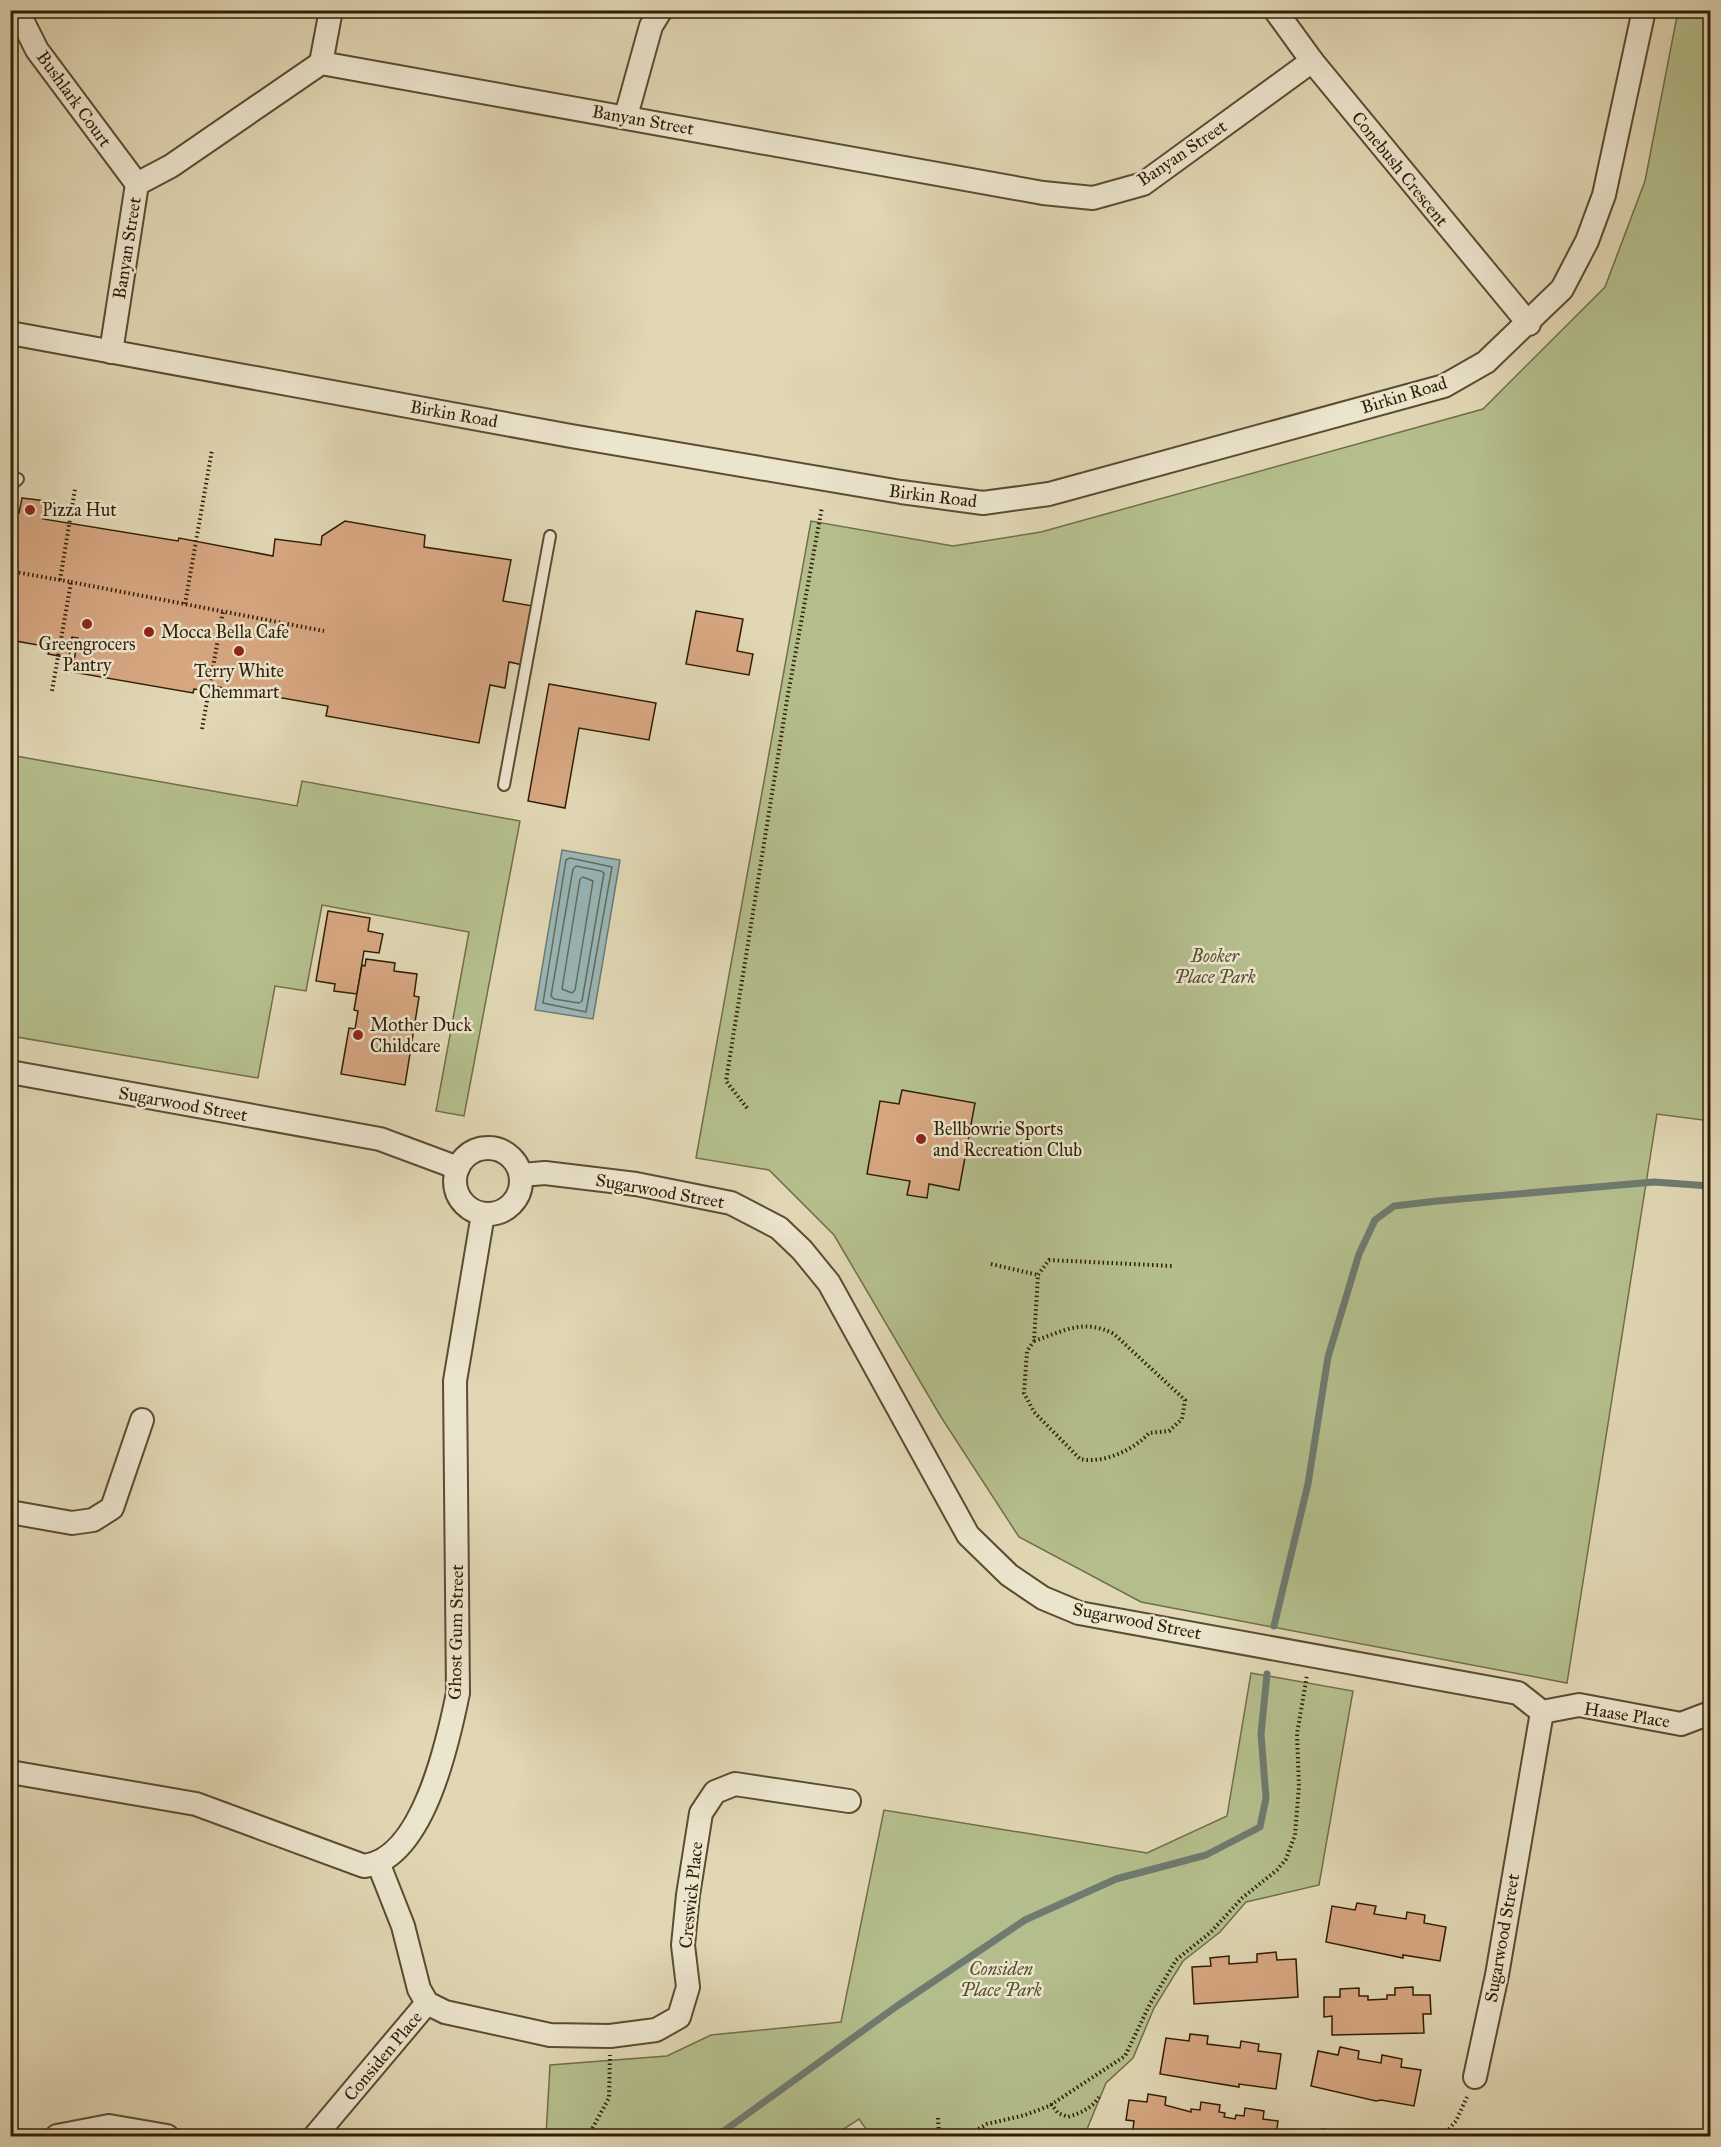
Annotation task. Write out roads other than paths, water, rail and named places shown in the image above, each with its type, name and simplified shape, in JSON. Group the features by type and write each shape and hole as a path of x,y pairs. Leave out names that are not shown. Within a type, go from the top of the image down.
{"street":[{"name":"Bushlark Court","path":"17,10 37,50 137,184"},
{"path":"321,63 330,10"},
{"path":"626,116 651,26 661,10"},
{"name":"Conebush Crescent","path":"1275,10 1312,61 1528,324"},
{"name":"Birkin Road","path":"10,333 709,460 901,492 983,503 1049,494 1444,386 1486,363 1562,290 1587,241 1601,204 1644,10"},
{"name":"Banyan Street","path":"111,352 137,184 171,166 321,63 626,116 1043,193 1094,198 1143,184 1312,61"},
{"name":"Sugarwood Street","path":"10,1072 380,1140 458,1168"},
{"path":"488,1148 505,1153 512,1158 521,1175 521,1184 515,1200 501,1211 483,1214 467,1207 457,1193 455,1176 458,1168 470,1154 488,1148"},
{"name":"Sugarwood Street","path":"521,1175 571,1175 698,1196 731,1203 779,1228 802,1250 829,1283 968,1535 1009,1575 1043,1598 1079,1613 1518,1693 1542,1712 1497,1975 1475,2077"},
{"name":"Ghost Gum Street","path":"379,1864 399,1847 430,1796 449,1736 458,1694 455,1381 483,1214"},
{"path":"10,1512 72,1523 93,1520 112,1508 142,1420"},
{"name":"Haase Place","path":"1542,1712 1579,1706 1681,1724 1710,1713"},
{"path":"10,1772 196,1803 364,1866 379,1864 403,1926 419,1989 427,2002"},
{"name":"Creswick Place","path":"427,2002 445,2012 550,2035 610,2036 656,2030 680,2017 688,1987 683,1945 690,1883 701,1813 715,1792 735,1784 849,1801"},
{"name":"Considen Place","path":"315,2136 427,2002"},
{"path":"57,2136 109,2126 167,2136"}],"lane":[{"path":"504,785 550,536"}],"water":[{"path":"562,850 620,860 593,1019 535,1010"}],"waterway":[{"path":"1274,1626 1308,1484 1328,1357 1359,1254 1375,1220 1394,1206 1437,1201 1654,1182 1710,1186"},
{"path":"717,2136 897,2006 1025,1920 1116,1879 1206,1855 1260,1827 1266,1798 1261,1734 1267,1674"}],"place":[{"name":"Pizza Hut","path":"30,510"},
{"name":"Greengrocers Pantry","path":"87,624"},
{"name":"Mocca Bella Cafe","path":"149,632"},
{"name":"Terry White Chemmart","path":"239,651"},
{"name":"Mother Duck Childcare","path":"358,1035"},
{"name":"Bellbowrie Sports and Recreation Club","path":"921,1139"}],"park label":[{"name":"Booker Place Park","path":"1215,966"},
{"name":"Considen Place Park","path":"1001,1979"}]}
